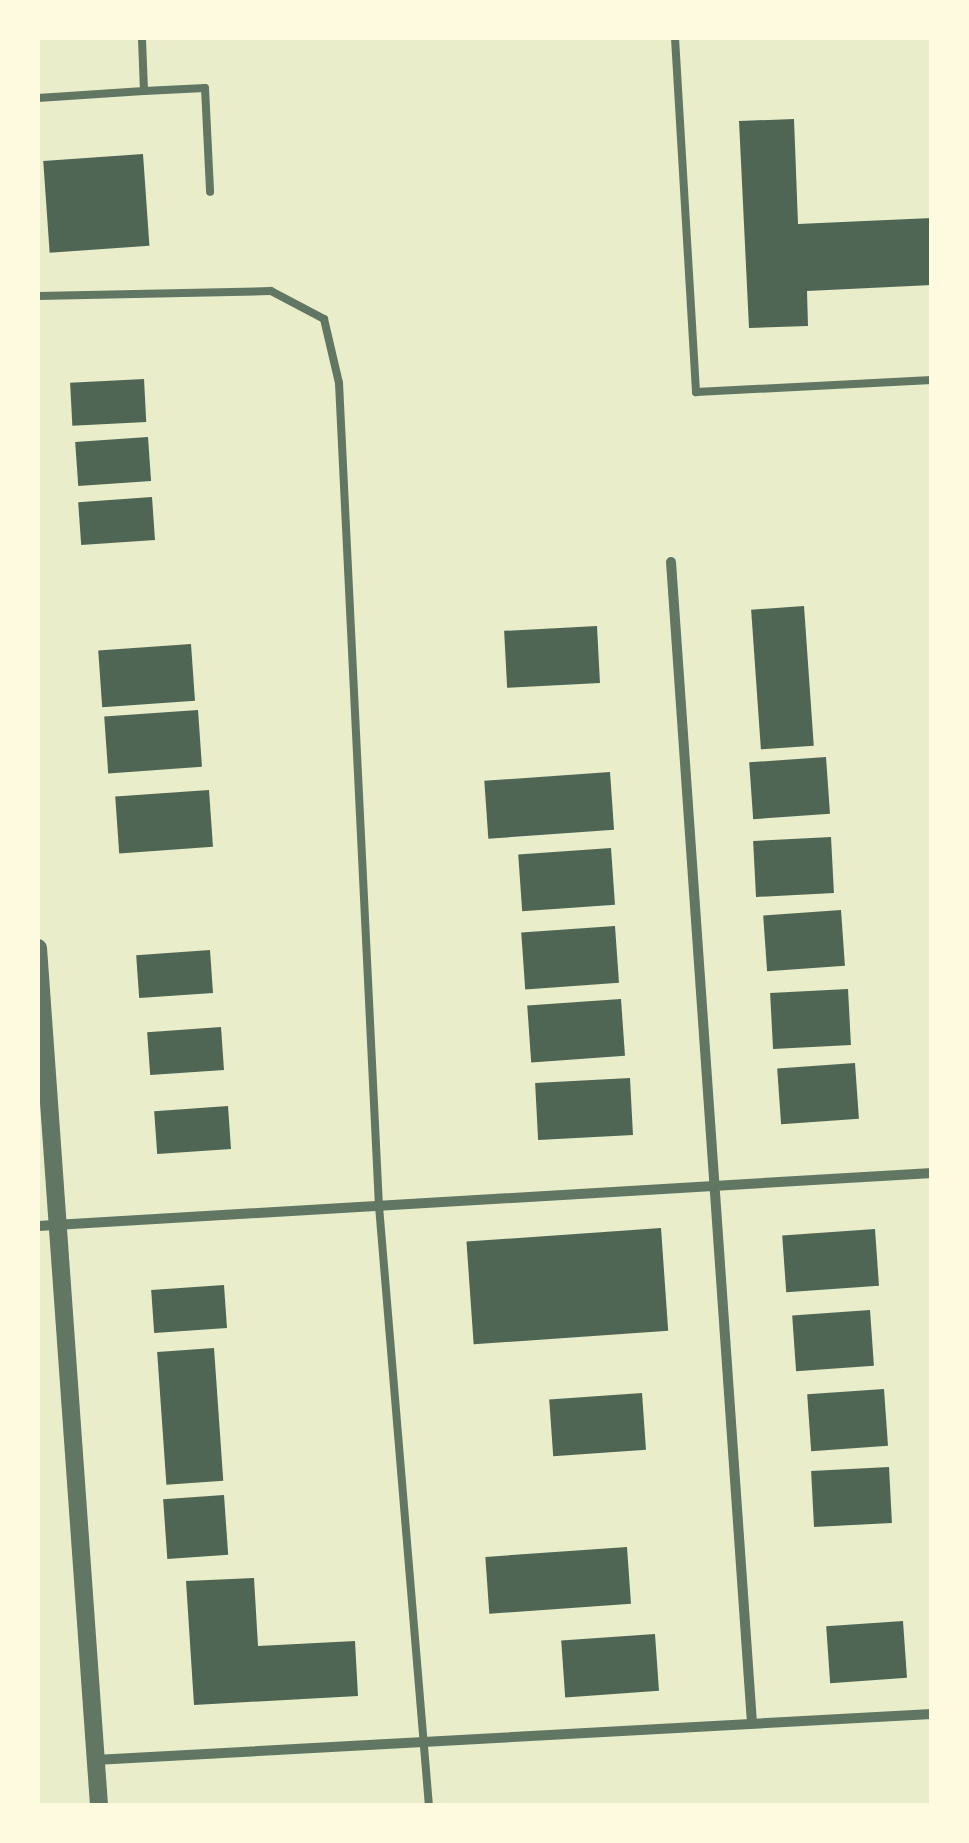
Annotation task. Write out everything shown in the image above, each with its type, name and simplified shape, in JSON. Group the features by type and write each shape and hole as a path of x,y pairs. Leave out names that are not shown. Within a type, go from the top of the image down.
{"street":[{"path":"671,562 752,1723"},
{"path":"38,948 47,1226 99,1806"},
{"path":"47,1226 932,1173"},
{"path":"95,1760 932,1714"}],"lane":[{"path":"142,38 144,92"},
{"path":"675,38 696,392 932,380"},
{"path":"38,98 205,88 210,192"},
{"path":"38,296 271,291 324,319 339,383 380,1206 428,1742 429,1806"}],"building":[{"path":"794,119 798,224 932,218 932,285 807,291 808,326 749,328 739,121"},
{"path":"143,154 149,246 50,253 43,161"},
{"path":"144,379 146,422 72,426 70,383"},
{"path":"148,437 151,481 78,486 75,442"},
{"path":"152,497 155,540 81,545 78,502"},
{"path":"804,606 814,746 761,749 751,610"},
{"path":"597,626 600,683 507,688 504,631"},
{"path":"191,644 195,701 102,707 98,650"},
{"path":"198,710 202,767 108,773 104,717"},
{"path":"826,757 830,814 753,819 749,762"},
{"path":"610,772 614,830 488,839 484,781"},
{"path":"209,790 213,847 119,853 115,797"},
{"path":"831,837 834,893 756,897 753,841"},
{"path":"611,848 615,905 522,911 518,854"},
{"path":"841,910 845,966 767,971 763,915"},
{"path":"615,926 619,983 525,989 521,933"},
{"path":"210,950 213,993 139,998 136,955"},
{"path":"848,989 851,1045 773,1049 770,993"},
{"path":"621,999 625,1056 531,1062 527,1006"},
{"path":"221,1027 224,1070 150,1075 147,1032"},
{"path":"855,1063 859,1119 781,1124 777,1068"},
{"path":"630,1078 633,1135 538,1140 535,1083"},
{"path":"228,1106 231,1149 157,1154 154,1111"},
{"path":"661,1228 668,1331 474,1344 466,1242"},
{"path":"875,1229 879,1286 786,1292 782,1235"},
{"path":"224,1285 227,1328 154,1333 151,1290"},
{"path":"870,1310 874,1366 796,1371 792,1315"},
{"path":"214,1348 223,1481 166,1485 157,1352"},
{"path":"884,1389 888,1446 811,1451 807,1394"},
{"path":"642,1393 646,1450 553,1456 549,1399"},
{"path":"889,1467 892,1523 814,1527 811,1471"},
{"path":"224,1495 228,1555 167,1559 163,1499"},
{"path":"627,1547 631,1604 489,1614 485,1557"},
{"path":"254,1578 258,1646 355,1641 358,1696 194,1705 186,1581"},
{"path":"903,1621 907,1678 830,1683 826,1626"},
{"path":"655,1634 659,1691 565,1697 561,1641"}]}
